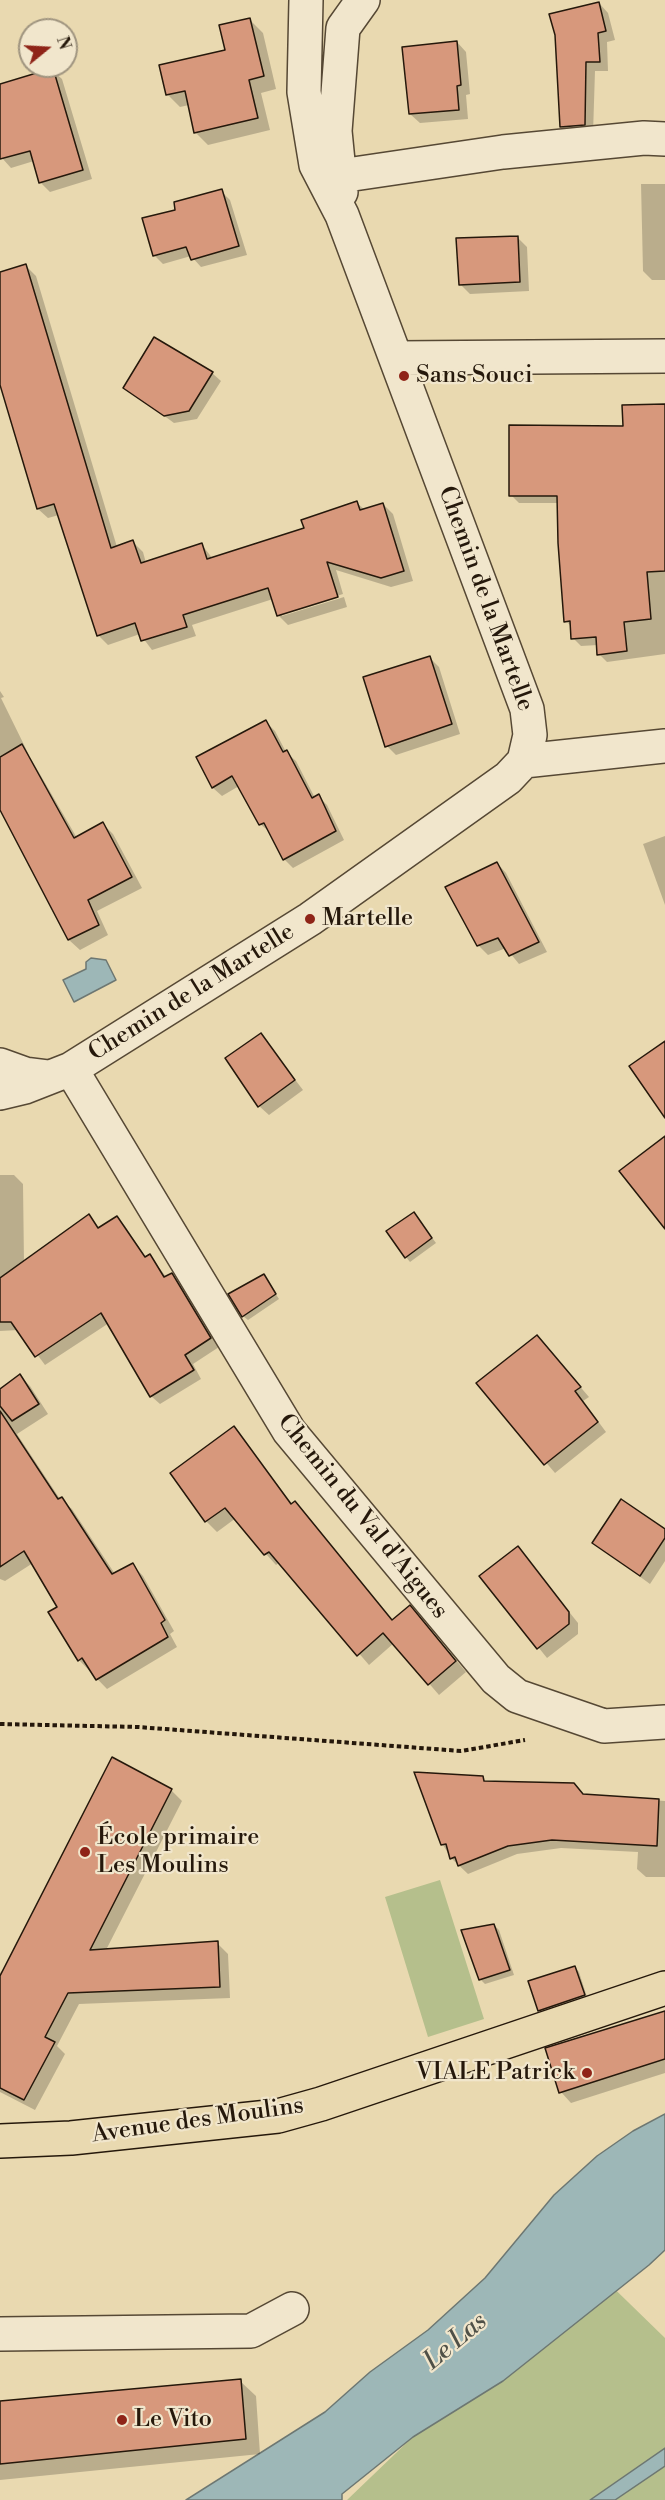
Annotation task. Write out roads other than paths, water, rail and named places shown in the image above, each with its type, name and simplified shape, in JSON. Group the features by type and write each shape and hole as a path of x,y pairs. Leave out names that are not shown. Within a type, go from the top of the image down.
{"main road":[{"name":"Avenue des Moulins","path":"0,2140 71,2138 278,2116 321,2104 665,1988"}],"street":[{"name":"Chemin de la Martelle","path":"0,1093 61,1073 310,919 508,778 524,761 530,735 526,709 342,215 316,165 304,92 306,0"},
{"path":"342,215 334,131 343,28 363,0"},
{"path":"339,176 502,152 644,138 665,139"},
{"path":"397,358 665,356"},
{"path":"524,761 665,746"},
{"path":"0,1065 25,1074 61,1073"},
{"name":"Chemin du Val d'Aigues","path":"61,1073 289,1431 496,1679 517,1696 604,1726 665,1722"},
{"path":"0,2334 251,2331 292,2309"}],"water":[{"path":"91,958 106,960 116,980 74,1002 63,980 86,969 86,962"},
{"name":"Le Las","path":"665,2114 665,2250 649,2265 503,2381 413,2437 342,2494 342,2500 186,2500 325,2412 370,2372 428,2330 485,2278 554,2195 597,2156 633,2131"},
{"path":"665,2448 665,2466 615,2500 590,2500"}],"place":[{"name":"Sans Souci","path":"404,376"},
{"name":"Martelle","path":"310,919"},
{"name":"École primaire Les Moulins","path":"85,1852"},
{"name":"VIALE Patrick","path":"587,2073"},
{"name":"Le Vito","path":"122,2420"}]}
